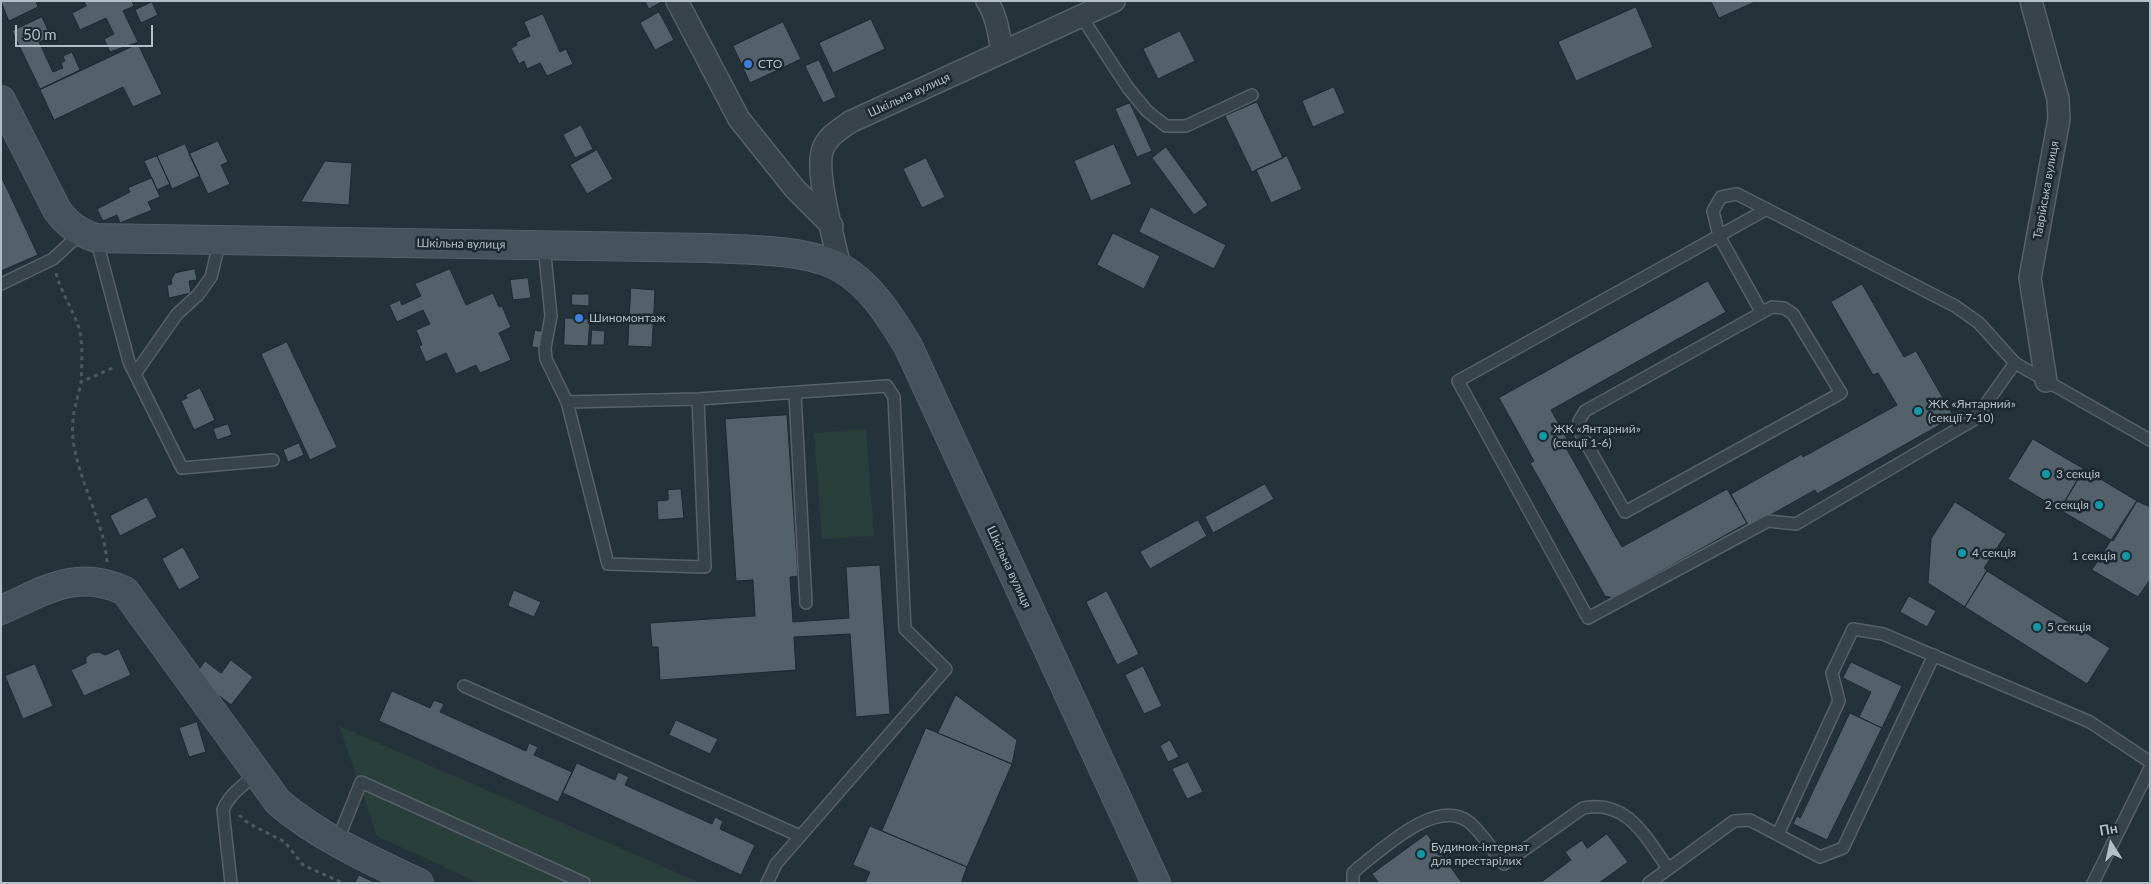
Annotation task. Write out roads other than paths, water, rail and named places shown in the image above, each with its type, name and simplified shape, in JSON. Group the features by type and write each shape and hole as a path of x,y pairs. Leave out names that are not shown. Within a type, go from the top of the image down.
{"street":[{"path":"677,1 739,119 795,189 832,226"},
{"path":"986,1 992,9 1002,52"},
{"name":"Шкільна вулиця","path":"840,268 820,168 822,150 832,134 850,122 1114,1"},
{"name":"Таврійська вулиця","path":"2031,1 2058,99 2059,119 2030,278 2046,381"},
{"path":"1,100 9,137 66,223 89,235"},
{"name":"Шкільна вулиця","path":"89,235 220,240 709,248 775,252 809,257 840,268 871,293 889,314 908,346 1156,883"},
{"path":"1,610 66,583 87,580 109,583 124,591 137,606 256,774 278,802 300,821 386,868 419,883"}],"lane":[{"path":"1081,16 1128,88 1146,111 1166,126 1186,126 1252,95"},
{"path":"1762,313 1719,236 1713,211 1721,197 1737,194 1955,306 1979,323 2015,363 2150,440"},
{"path":"1767,209 1458,381 1588,618 1768,521 1796,524 1976,419 2015,363"},
{"path":"1,284 53,259 89,235 129,362 182,468 273,460"},
{"path":"135,374 177,314 198,295 211,277 220,240"},
{"path":"544,245 552,316 546,348 546,359 567,402 608,564 705,567 698,399"},
{"path":"1772,307 1784,308 1792,314 1841,393 1625,512 1581,434 1579,421 1585,411 1762,313 1772,307"},
{"path":"567,402 698,399 887,386 894,397 905,629 946,669 776,864 767,883"},
{"path":"796,393 806,603"},
{"path":"1778,834 1839,701 1832,673 1853,630 1883,634 2090,722 2150,762"},
{"path":"1649,883 1734,820 1750,820 1820,857 1843,848 1934,656"},
{"path":"464,686 800,836"},
{"path":"2093,883 2150,768"},
{"path":"231,883 222,817 226,802 256,774"},
{"path":"338,842 361,782 584,883"},
{"path":"1353,883 1353,874 1358,868 1422,820 1445,815 1468,822 1504,864 1583,808 1595,806 1608,807 1622,813 1633,822 1668,868"}],"place":[{"name":"СТО","path":"748,64"},
{"name":"Шиномонтаж","path":"579,318"},
{"name":"ЖК «Янтарний» (секції 7-10)","path":"1918,411"},
{"name":"ЖК «Янтарний» (секції 1-6)","path":"1543,436"},
{"name":"3 секція","path":"2046,474"},
{"name":"2 секція","path":"2099,505"},
{"name":"4 секція","path":"1962,553"},
{"name":"1 секція","path":"2126,556"},
{"name":"5 секція","path":"2037,627"},
{"name":"Будинок-інтернат для престарілих","path":"1421,854"}]}
